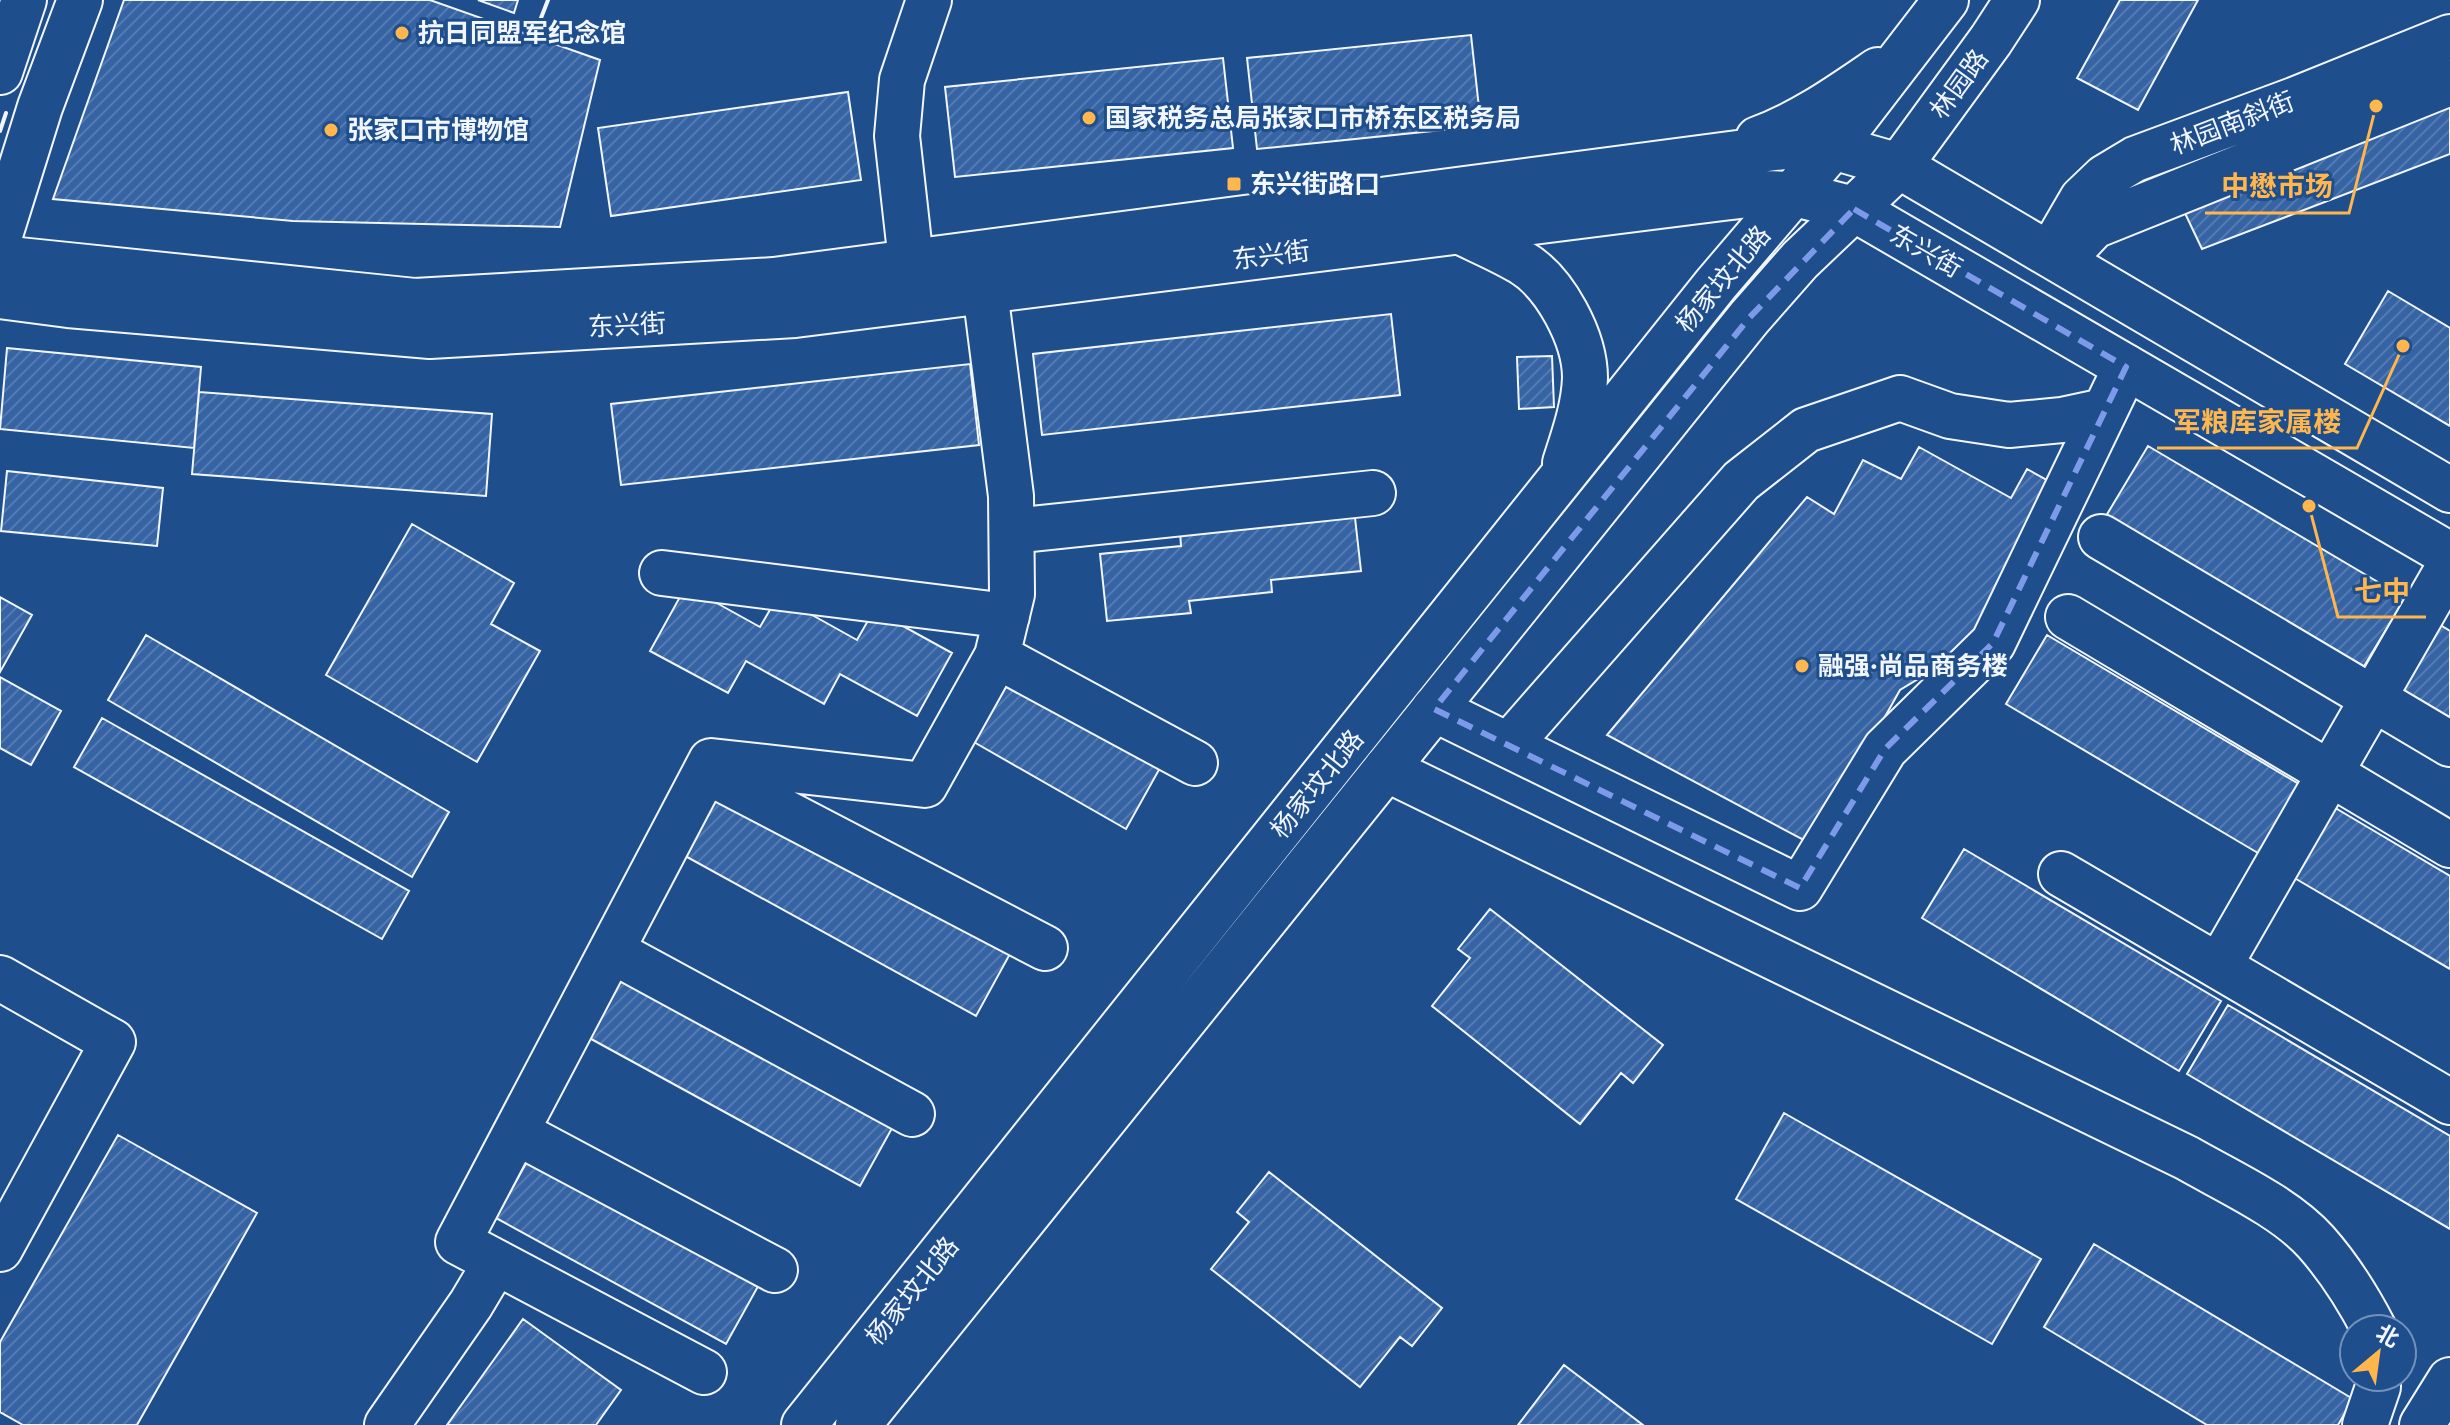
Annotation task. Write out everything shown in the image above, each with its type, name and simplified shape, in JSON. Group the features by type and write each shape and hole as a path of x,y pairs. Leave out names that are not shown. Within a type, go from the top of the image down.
{"main road":[{"path":"0,72 24,0"},
{"path":"0,235 20,100 80,0"},
{"path":"914,280 897,136 902,80 929,0"},
{"path":"1833,147 1946,0"},
{"name":"林园路","path":"1899,166 2017,0"},
{"name":"林园南斜街","path":"2058,259 2082,199 2105,177 2135,159 2294,100 2450,37"},
{"path":"1707,157 1775,133 1820,109 1915,42"},
{"path":"2058,259 2094,226 2450,83"},
{"name":"东兴街","path":"0,296 68,305 430,336 795,315 914,280 1806,144 1833,147 1899,166 2450,490"},
{"name":"杨家坟北路","path":"804,1425 1716,284 1833,147"},
{"name":"杨家坟北路","path":"858,1425 1749,318 1800,260 1899,166"},
{"name":"东兴街","path":"0,258 415,301 774,280 914,280 985,291 1738,196 1795,194 1854,209 2450,555"},
{"path":"1459,231 1523,263 1558,298 1576,335 1585,376 1579,421 1560,480"},
{"path":"704,1372 458,1242 711,761 925,785 1002,636 1012,594 1011,496 985,291"},
{"path":"1434,709 1800,888 1885,749 1993,643 2126,367"},
{"path":"1509,745 1741,481 1806,430 1900,398 1950,416 2009,425 2062,420 2104,411"},
{"path":"1012,531 1373,493"},
{"path":"2101,537 2450,744"},
{"path":"2219,966 2450,565"},
{"path":"662,573 1002,636 1195,763"},
{"path":"2068,617 2450,845"},
{"path":"1386,769 2144,1137 2269,1204 2314,1240 2365,1313"},
{"path":"706,771 1045,948"},
{"path":"2061,874 2450,1102"},
{"path":"612,951 912,1114"},
{"path":"0,978 113,1042 0,1249"},
{"path":"516,1132 775,1270"},
{"path":"387,1425 471,1304 496,1262"},
{"path":"2422,1425 2450,1380"},
{"path":"2365,1425 2376,1393"}],"highlighted area":[{"path":"1854,209 2126,367 1993,643 1885,749 1800,888 1434,709 1749,318"}],"building":[{"name":"张家口市博物馆","path":"124,0 430,0 600,60 560,227 293,221 53,199"},
{"path":"478,0 518,0 514,13"},
{"path":"2120,0 2198,0 2138,110 2077,78"},
{"path":"1471,35 1481,126 1257,149 1247,58"},
{"name":"国家税务总局张家口市桥东区税务局","path":"1223,58 1233,148 955,177 945,87"},
{"path":"848,92 861,180 611,216 598,128"},
{"path":"2450,101 2450,154 2202,249 2183,209"},
{"path":"2388,291 2450,328 2450,426 2345,364"},
{"path":"1391,314 1400,395 1042,435 1033,354"},
{"path":"7,348 201,367 194,448 0,429"},
{"path":"1552,356 1554,407 1519,409 1517,357"},
{"path":"970,364 979,445 621,485 611,404"},
{"path":"199,392 492,414 486,496 192,474"},
{"path":"2148,446 2405,598 2363,668 2106,516"},
{"name":"融强·尚品商务楼","path":"1919,447 2011,498 2027,469 2054,484 1978,643 1900,690 1813,845 1607,735 1807,497 1834,514 1863,460 1901,479"},
{"path":"7,471 163,488 157,546 1,531"},
{"path":"1353,500 1361,571 1271,580 1272,592 1189,601 1191,613 1107,621 1100,554 1181,546 1180,531"},
{"path":"412,524 514,583 491,624 540,651 477,762 326,675"},
{"path":"686,586 760,627 778,596 857,640 874,610 952,653 917,716 840,674 824,704 746,661 728,693 650,651"},
{"path":"0,597 32,615 0,672"},
{"path":"2437,623 2450,631 2450,724 2396,692"},
{"path":"146,635 449,812 412,877 108,700"},
{"path":"2047,635 2304,787 2263,856 2006,704"},
{"path":"0,677 61,711 31,765 0,748"},
{"path":"1006,681 1160,768 1126,829 972,741"},
{"path":"102,718 409,891 382,939 74,767"},
{"path":"713,788 1011,952 976,1016 678,852"},
{"path":"2332,806 2450,876 2450,969 2291,876"},
{"path":"1964,849 2221,1001 2179,1071 1922,918"},
{"path":"1490,909 1663,1045 1633,1083 1621,1073 1580,1124 1432,1006 1470,958 1458,949"},
{"path":"617,969 896,1121 860,1186 582,1034"},
{"path":"2228,1005 2450,1136 2450,1229 2187,1074"},
{"path":"1784,1113 2041,1259 1992,1344 1736,1199"},
{"path":"118,1135 257,1213 137,1425 23,1425 0,1412 0,1342"},
{"path":"531,1154 761,1281 726,1344 496,1218"},
{"path":"1269,1172 1442,1308 1412,1346 1400,1337 1360,1387 1211,1269 1249,1222 1237,1212"},
{"path":"2094,1244 2338,1390 2338,1393 2353,1399 2338,1425 2207,1425 2044,1327"},
{"path":"523,1319 621,1390 596,1425 447,1425"},
{"path":"1564,1365 1643,1425 1518,1425"}],"wall":[{"path":"529,35 534,36 548,0"},
{"path":"0,131 6,113"}],"place":[{"name":"抗日同盟军纪念馆","path":"402,33"},
{"name":"中懋市场","path":"2376,106"},
{"name":"国家税务总局张家口市桥东区税务局","path":"1089,118"},
{"name":"张家口市博物馆","path":"331,130"},
{"name":"东兴街路口","path":"1234,184"},
{"name":"军粮库家属楼","path":"2403,346"},
{"name":"七中","path":"2309,506"},
{"name":"融强·尚品商务楼","path":"1802,666"}]}
